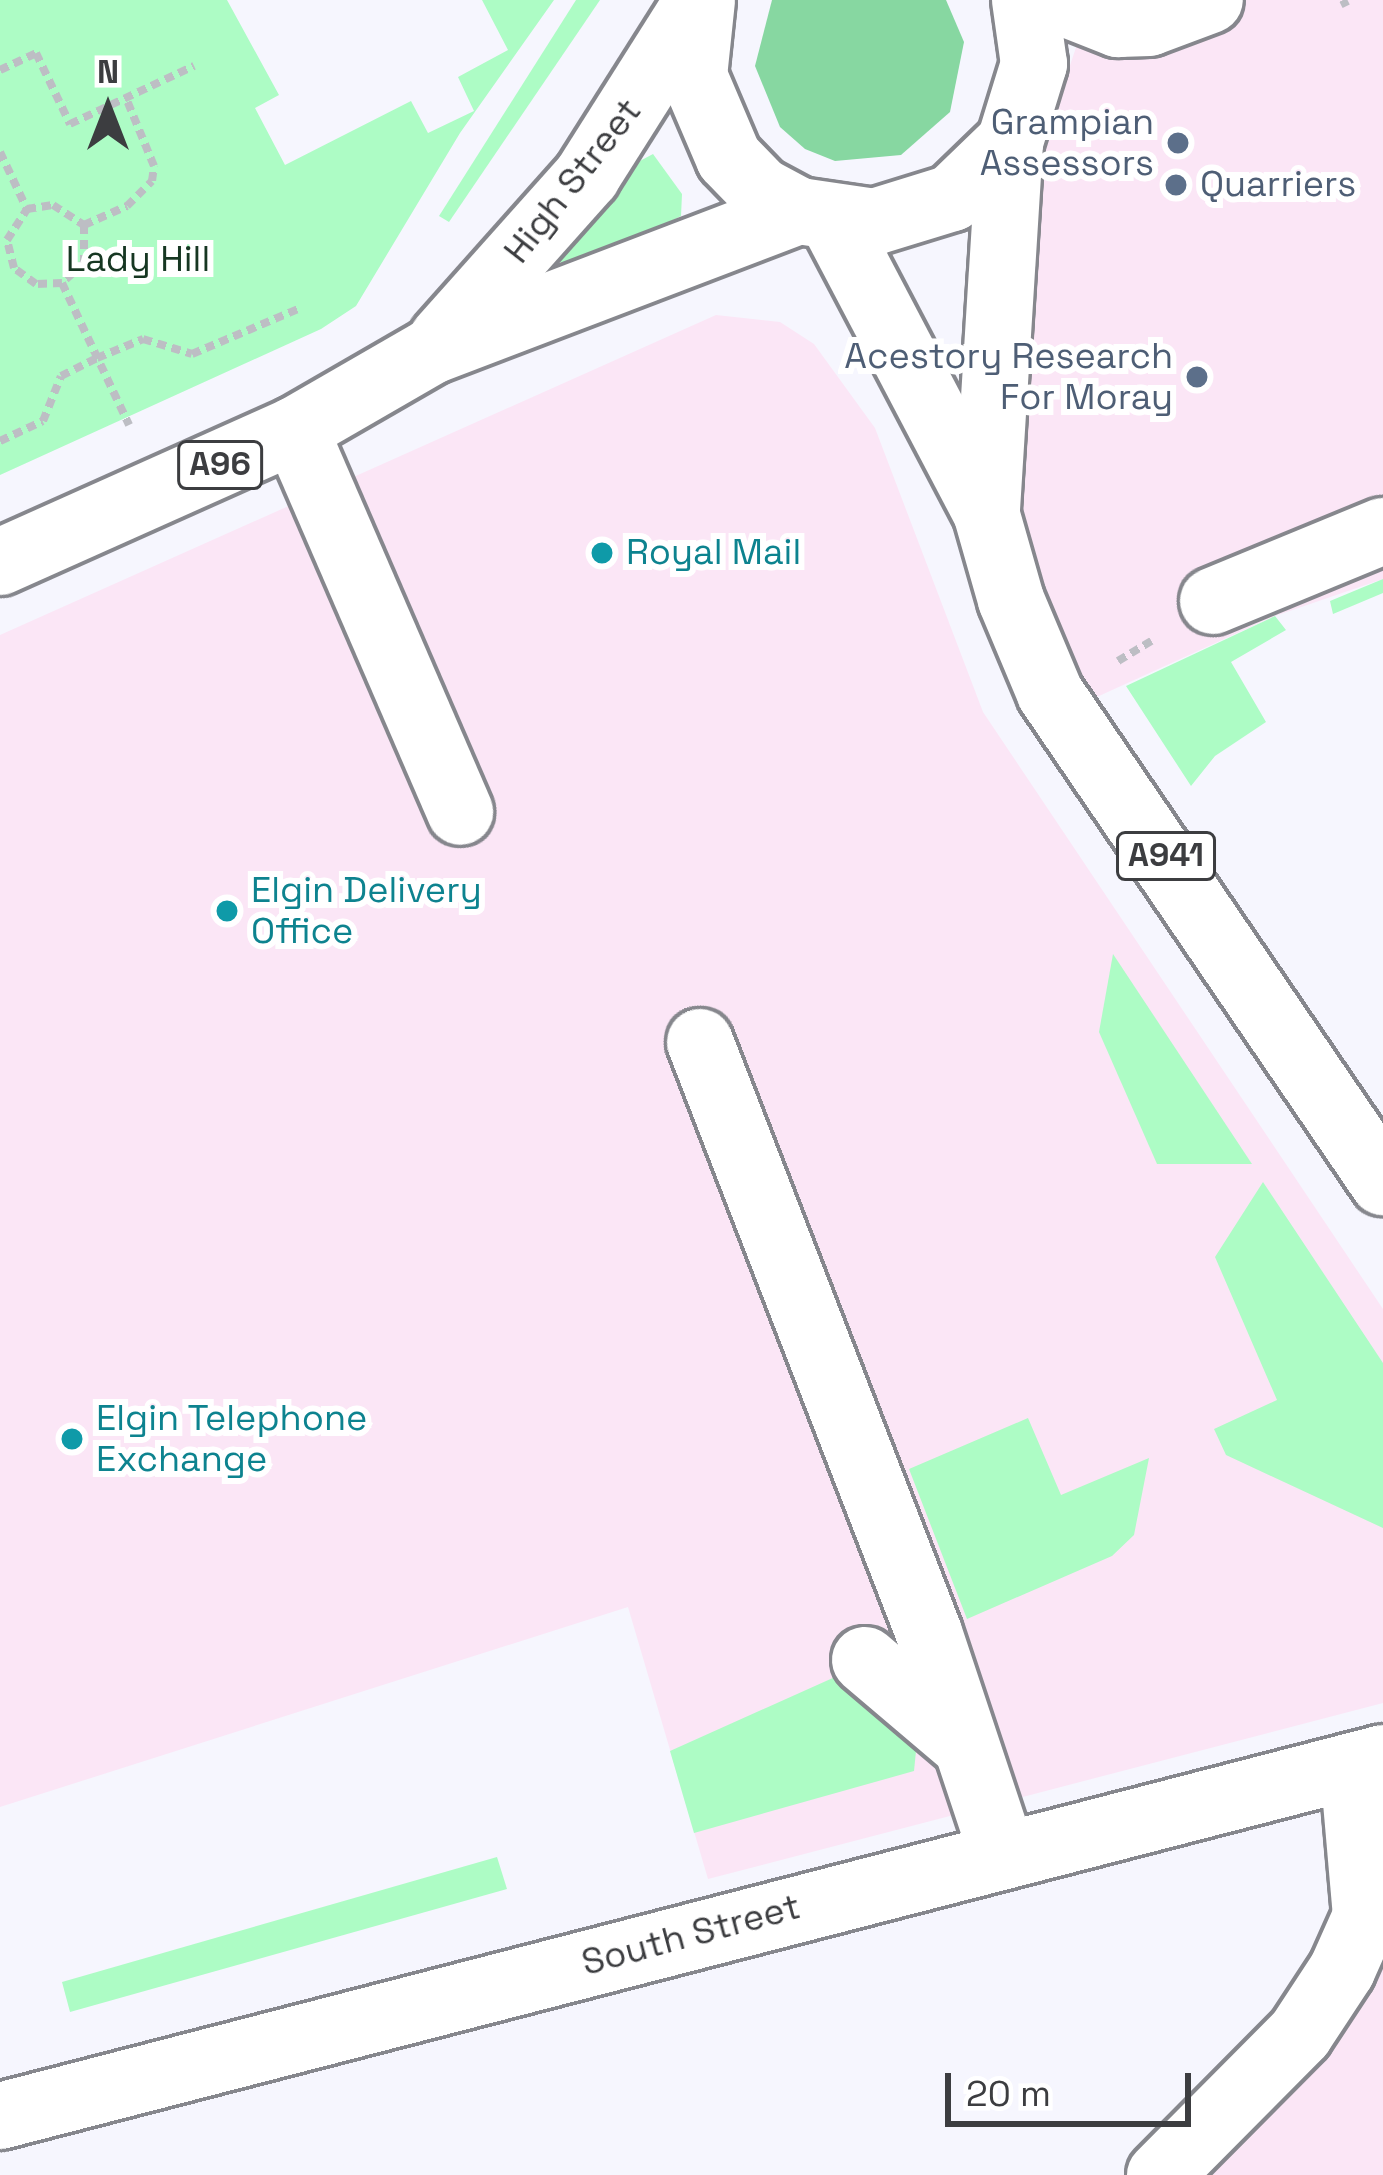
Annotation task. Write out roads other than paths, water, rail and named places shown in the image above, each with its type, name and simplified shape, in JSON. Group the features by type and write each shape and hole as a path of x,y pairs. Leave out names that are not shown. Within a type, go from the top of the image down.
{"main road":[{"name":"A96","path":"700,0 694,76 706,118 760,190 816,216 914,215 984,173 1010,142 1034,64 1025,0"},
{"name":"High Street","path":"432,351 586,176 700,0"},
{"path":"1057,0 1118,24 1165,19 1210,0"},
{"name":"A941","path":"986,512 1010,142"},
{"name":"High Street","path":"0,562 296,430 432,351 816,216"},
{"name":"A941","path":"816,216 986,512 1011,600 1050,693 1383,1182"},
{"path":"296,430 460,812"},
{"path":"1213,602 1383,531"},
{"path":"700,1042 968,1748 1002,1853"},
{"path":"866,1660 968,1748"},
{"path":"1160,2175 1300,2034 1342,1970 1366,1916 1368,1763"},
{"name":"South Street","path":"0,2116 1002,1853 1368,1763"}],"place":[{"name":"Grampian Assessors","path":"1178,143"},
{"name":"Quarriers","path":"1176,185"},
{"name":"Acestory Research For Moray","path":"1197,377"},
{"name":"Royal Mail","path":"602,553"},
{"name":"Elgin Delivery Office","path":"227,911"},
{"name":"Elgin Telephone Exchange","path":"72,1439"}],"park label":[{"name":"Lady Hill","path":"138,260"}]}
